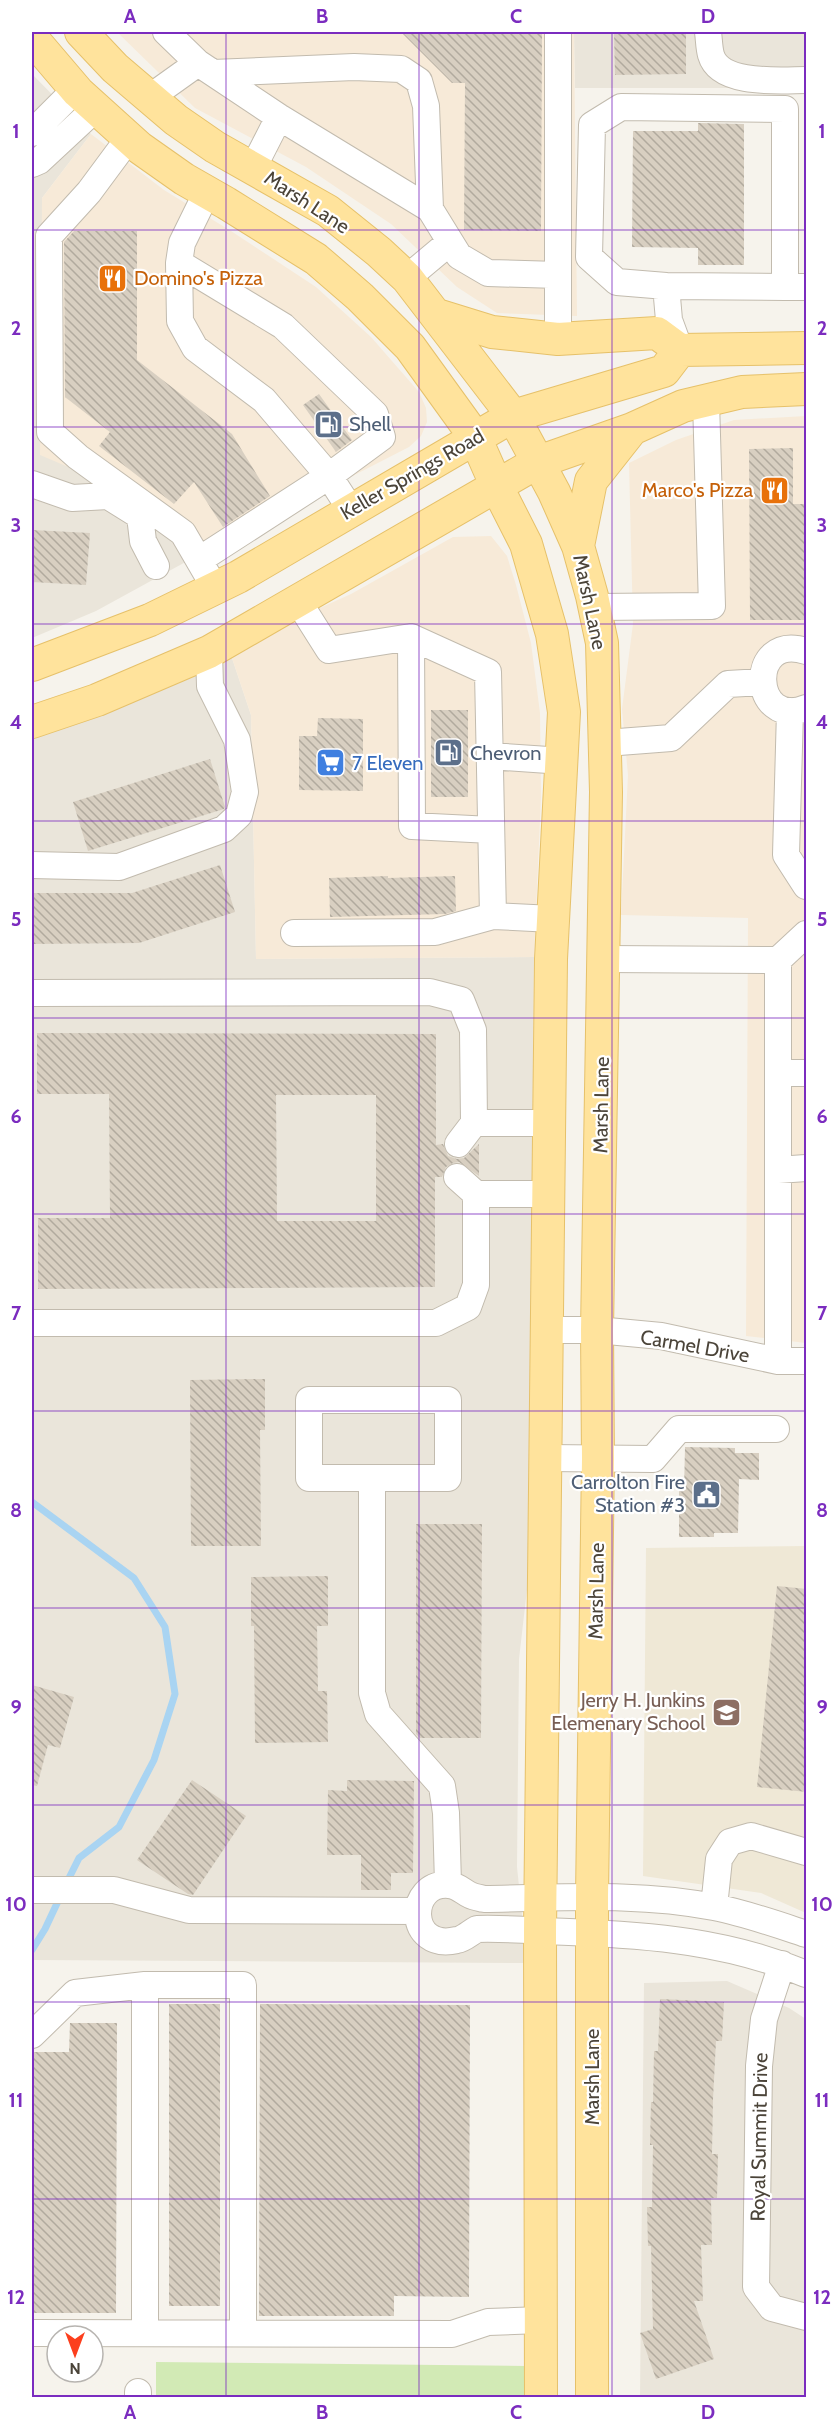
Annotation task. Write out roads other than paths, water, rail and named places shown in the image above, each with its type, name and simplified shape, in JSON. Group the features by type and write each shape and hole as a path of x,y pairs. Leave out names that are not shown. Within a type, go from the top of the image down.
{"main road":[{"name":"Marsh Lane","path":"81,32 115,68 176,120 215,147 328,211 407,278 513,416 554,492 578,546 595,607 602,643 606,744 597,1329 598,1459 592,1897 592,2397"},
{"path":"32,38 86,98 129,138 184,179 316,259 360,297 410,347 475,437 526,544 552,634 564,712 554,919 549,1123 540,1931 540,2397"},
{"path":"217,197 253,168"},
{"path":"437,315 492,332 558,339 657,333 680,350 807,348"},
{"name":"Keller Springs Road","path":"32,665 150,620 238,577 513,416 664,371 680,350"},
{"path":"32,722 97,700 209,652 538,462 633,429 683,406 742,392 807,388"},
{"path":"578,546 591,481 633,429"}],"street":[{"path":"166,32 206,68 279,117 430,209 459,256 488,273 558,275"},
{"path":"558,32 558,339"},
{"path":"708,32 711,57 721,69 750,80 807,80"},
{"path":"149,98 206,68 401,69 420,81 426,106 430,209"},
{"path":"32,133 86,98"},
{"path":"32,164 39,161 86,98"},
{"path":"621,107 785,109 796,287 666,286 617,282 589,257 592,125 621,107"},
{"path":"253,168 279,117"},
{"path":"129,138 89,192 49,236 50,432 78,457 183,533 215,588"},
{"path":"217,197 182,243 180,321 195,348 264,400 329,476 351,510"},
{"path":"407,278 450,242"},
{"path":"180,263 283,326 375,414 382,436 329,476 199,560"},
{"path":"666,286 669,320 680,350"},
{"path":"595,607 712,606 706,401"},
{"path":"32,484 72,498 108,496 140,516 143,541 156,566"},
{"path":"298,602 329,650 411,637 488,672 493,916"},
{"path":"411,637 412,826 491,830"},
{"path":"807,651 794,648 784,649 774,655 767,662 762,682 765,693 771,701 798,710 786,855 807,886"},
{"path":"32,866 118,867 224,829 239,815 244,792 237,740 210,686 209,652"},
{"path":"606,744 671,738 728,684 762,682"},
{"path":"490,756 563,761"},
{"path":"294,933 435,932 493,916 554,919"},
{"path":"604,959 778,960 807,934"},
{"path":"778,960 778,1361"},
{"path":"32,993 430,992 461,1000 473,1030 474,1124 458,1144"},
{"path":"778,1073 807,1073"},
{"path":"474,1124 549,1123"},
{"path":"778,1170 807,1168"},
{"path":"32,1323 436,1323 468,1307 476,1286 467,1186 548,1194"},
{"name":"Carmel Drive","path":"547,1329 597,1329 661,1336 778,1361 807,1361"},
{"path":"309,1400 448,1400 448,1478 372,1478 309,1478 309,1400"},
{"path":"546,1458 653,1460 679,1429 776,1429"},
{"path":"372,1478 372,1693 378,1714 442,1786 446,1814 448,1884"},
{"path":"714,1907 720,1859 730,1842 751,1836 807,1852"},
{"path":"807,1934 757,1917 714,1907 664,1900 592,1897 484,1899 471,1896 459,1887 448,1884 434,1888 422,1896 417,1911 419,1925 424,1934 440,1942 458,1940 477,1929 660,1936 711,1944 782,1964 807,1974"},
{"path":"32,1890 114,1890 189,1910 417,1911"},
{"name":"Royal Summit Drive","path":"782,1964 764,2019 759,2066 756,2286 772,2308 807,2317"},
{"path":"32,2035 75,1993 145,1985 243,1985 243,2332"},
{"path":"145,1985 145,2332"},
{"path":"32,2333 452,2334 488,2322 540,2320"}],"waterway":[{"path":"32,1502 134,1578 165,1627 175,1694 154,1760 119,1827 79,1858 66,1884"},
{"path":"32,1950 60,1897"}],"place":[{"name":"Domino's Pizza","path":"113,278"},
{"name":"Shell","path":"328,424"},
{"name":"Marco's Pizza","path":"774,490"},
{"name":"Chevron","path":"449,753"},
{"name":"7 Eleven","path":"331,763"},
{"name":"Carrolton Fire Station #3","path":"706,1494"},
{"name":"Jerry H. Junkins Elemenary School","path":"726,1712"}]}
